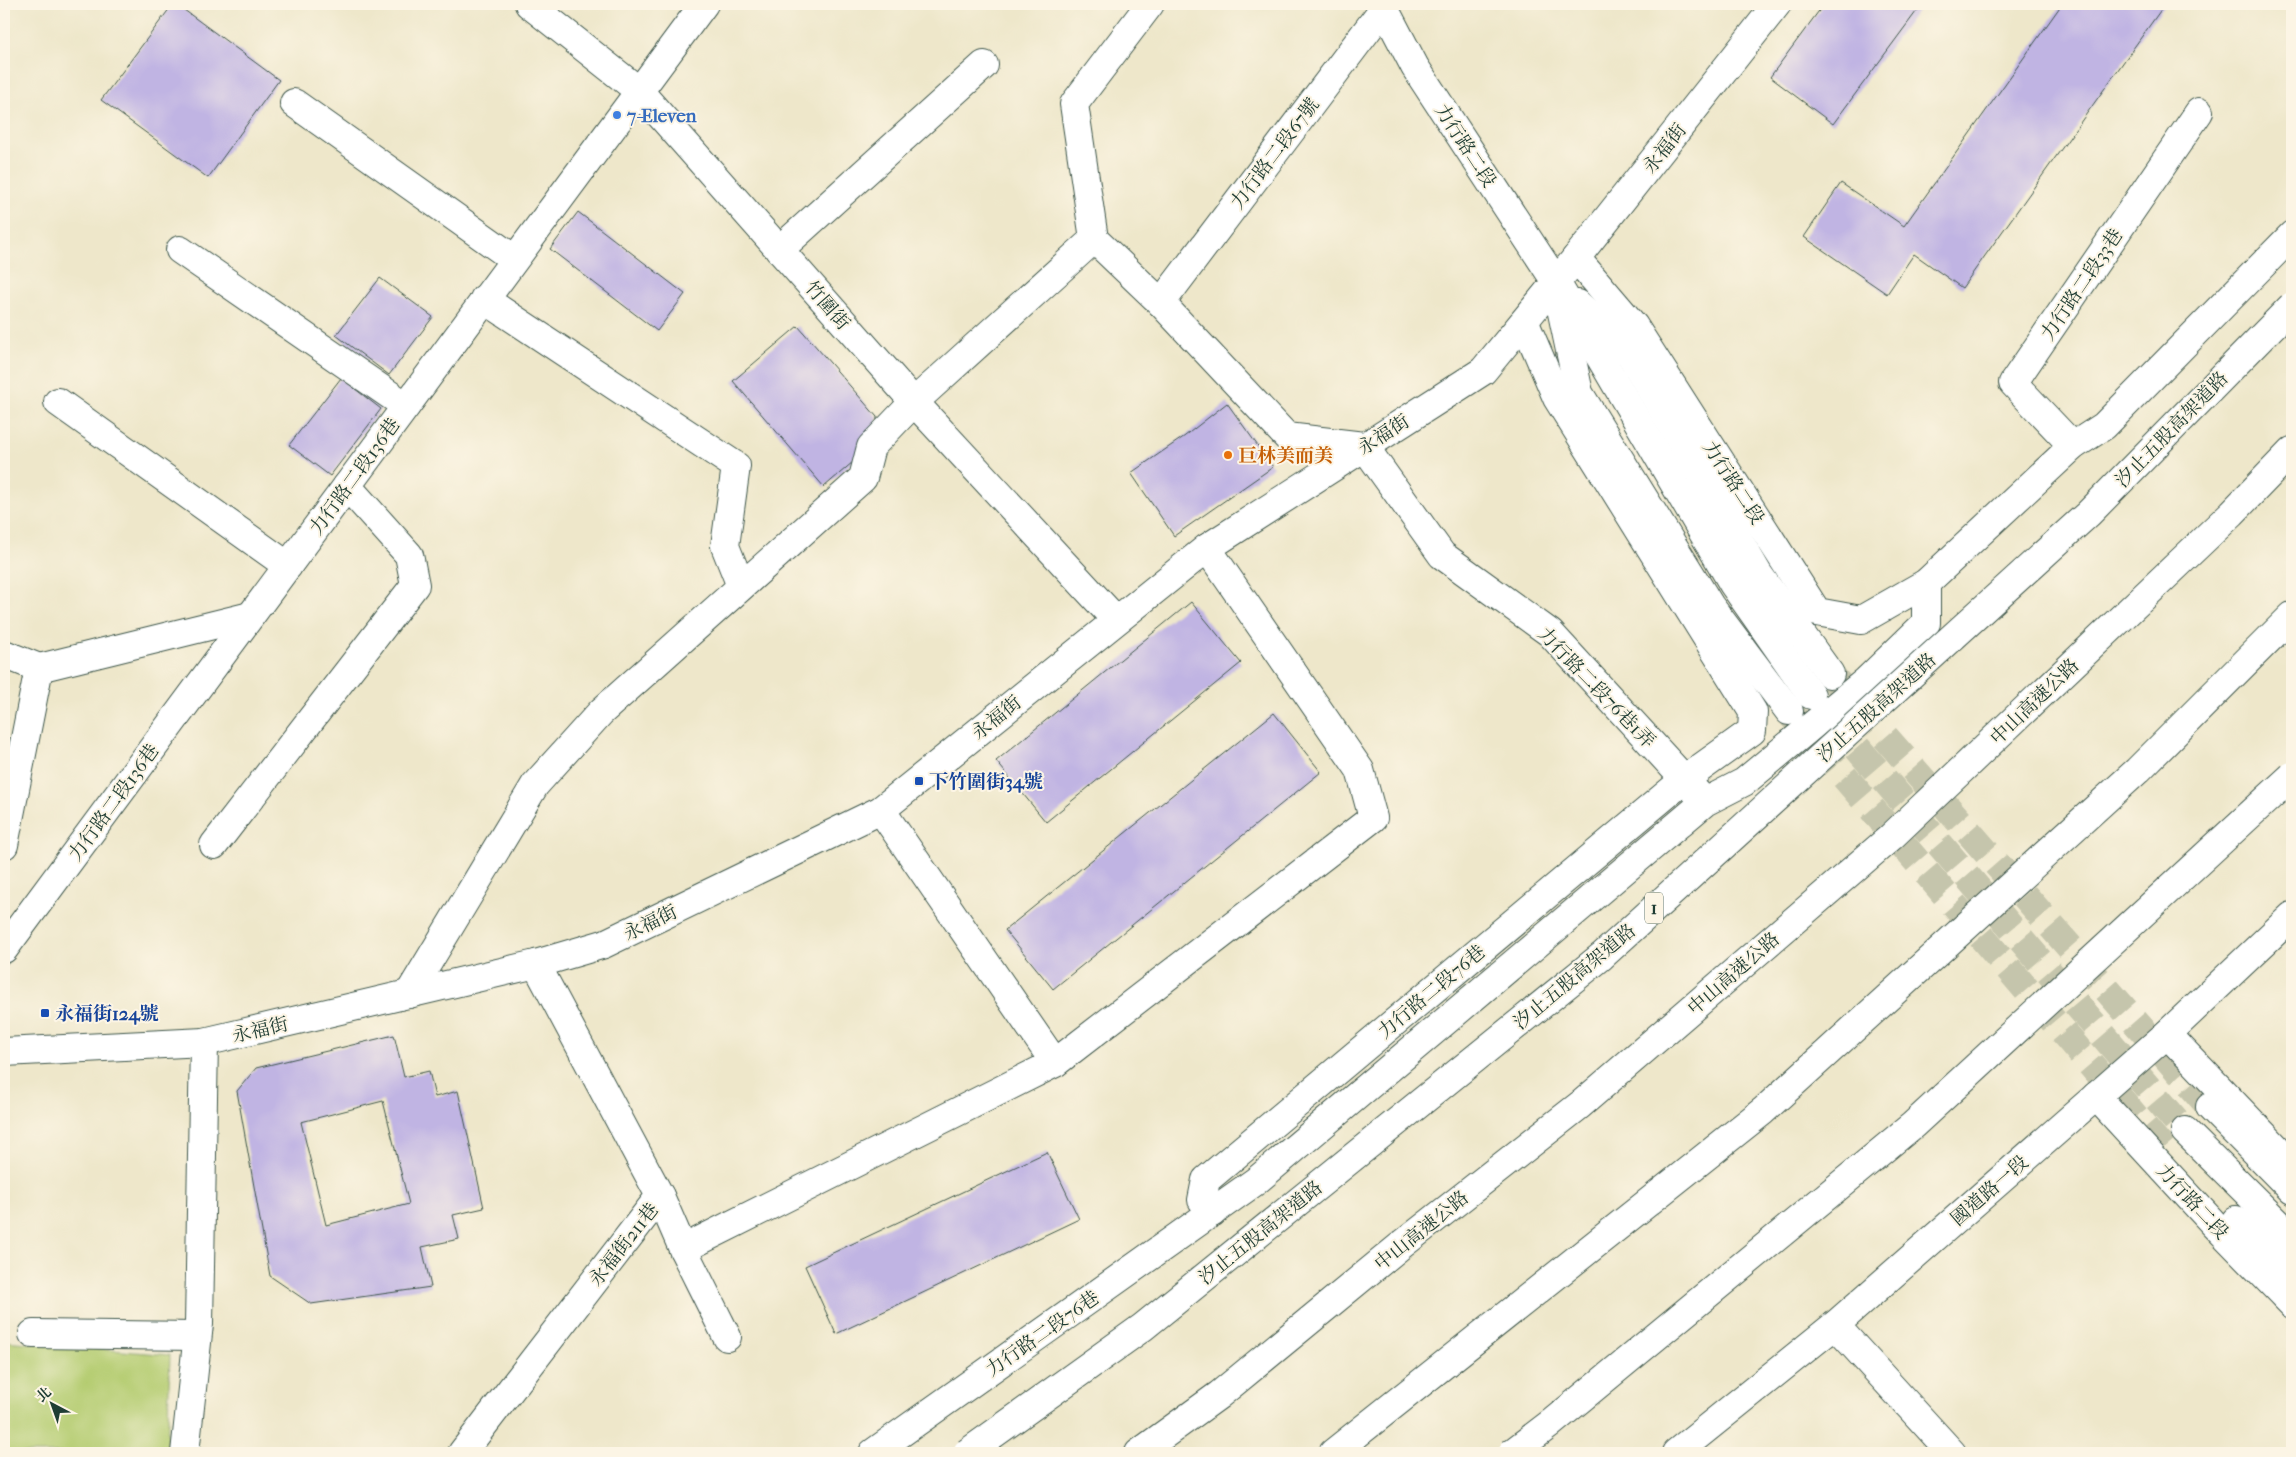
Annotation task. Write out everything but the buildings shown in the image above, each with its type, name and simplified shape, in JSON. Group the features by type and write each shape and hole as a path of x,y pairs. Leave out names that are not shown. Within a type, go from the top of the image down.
{"main road":[{"name":"竹圍街","path":"529,4 639,91 914,402 1116,620"},
{"name":"力行路二段136巷","path":"4,949 704,4"},
{"path":"1150,4 1074,104 1094,239 1161,303 1287,437 1364,446"},
{"name":"永福街","path":"4,1052 204,1042 536,964 604,944 881,810 1207,548 1483,370 1525,323 1777,4"},
{"name":"力行路二段","path":"1385,5 1415,66 1556,282 1733,584 1811,695"},
{"name":"力行路二段67號","path":"1161,303 1385,5"},
{"path":"779,250 984,65"},
{"path":"294,103 514,259"},
{"name":"力行路二段33巷","path":"2073,446 2013,383 2199,112"},
{"path":"1926,583 2073,446 2104,426 2292,236"},
{"path":"408,994 535,785 601,712 863,478 871,447 914,402 1094,239"},
{"path":"180,250 406,406"},
{"name":"力行路二段","path":"1576,258 1634,326 1817,612 1861,620 1926,583"},
{"name":"力行路二段","path":"1556,282 1630,354 1759,575 1830,674"},
{"name":"力行路二段","path":"1556,282 1579,393 1711,607 1789,711"},
{"path":"484,299 736,466 725,546 741,586"},
{"name":"汐止五股高架道路","path":"967,1453 1143,1327 1602,956 2088,514 2292,306"},
{"name":"力行路二段76巷","path":"1212,1213 1202,1200 1206,1180 1685,779 1752,731 1753,712 1557,398 1525,323"},
{"path":"58,402 288,566"},
{"name":"力行路二段76巷1弄","path":"1364,446 1442,555 1550,633 1705,802"},
{"name":"中山高速公路","path":"1139,1453 1219,1395 1399,1248 1580,1105 1891,837 2232,513 2292,451"},
{"path":"214,845 415,585 409,556 347,486"},
{"path":"683,1249 1055,1063 1373,818 1360,770 1207,548"},
{"name":"力行路二段76巷","path":"872,1453 1256,1181 1705,802 1744,782 1866,681 1926,623 1926,583"},
{"path":"4,654 39,668 250,616"},
{"path":"1333,1453 1763,1111 2138,770 2292,616"},
{"path":"4,845 39,668"},
{"path":"1512,1453 1550,1424 1913,1125 2292,776"},
{"path":"881,810 1055,1063"},
{"name":"國道路一段","path":"1676,1453 1835,1325 2167,1034 2292,916"},
{"name":"永福街211巷","path":"462,1453 660,1196 536,964"},
{"path":"2167,1034 2292,1164"},
{"path":"185,1453 197,1336 204,1042"},
{"name":"力行路二段","path":"2096,1096 2214,1224 2292,1304"},
{"path":"2210,1107 2292,1190"},
{"path":"2185,1131 2292,1237"},
{"name":"力行路二段","path":"2163,1149 2292,1273"},
{"path":"660,1196 683,1249 727,1337"},
{"path":"1835,1325 1952,1453"},
{"path":"33,1334 197,1336"}],"green space":[{"path":"4,1341 170,1355 167,1453 4,1453"}],"tunnel":[{"path":"1830,674 2210,1107"},
{"path":"1790,713 2163,1149"},
{"path":"1830,716 2185,1131"}],"place":[{"name":"7-Eleven","path":"617,115"},
{"name":"巨林美而美","path":"1228,455"},
{"name":"下竹圍街34號","path":"919,781"},
{"name":"永福街124號","path":"45,1013"}]}
